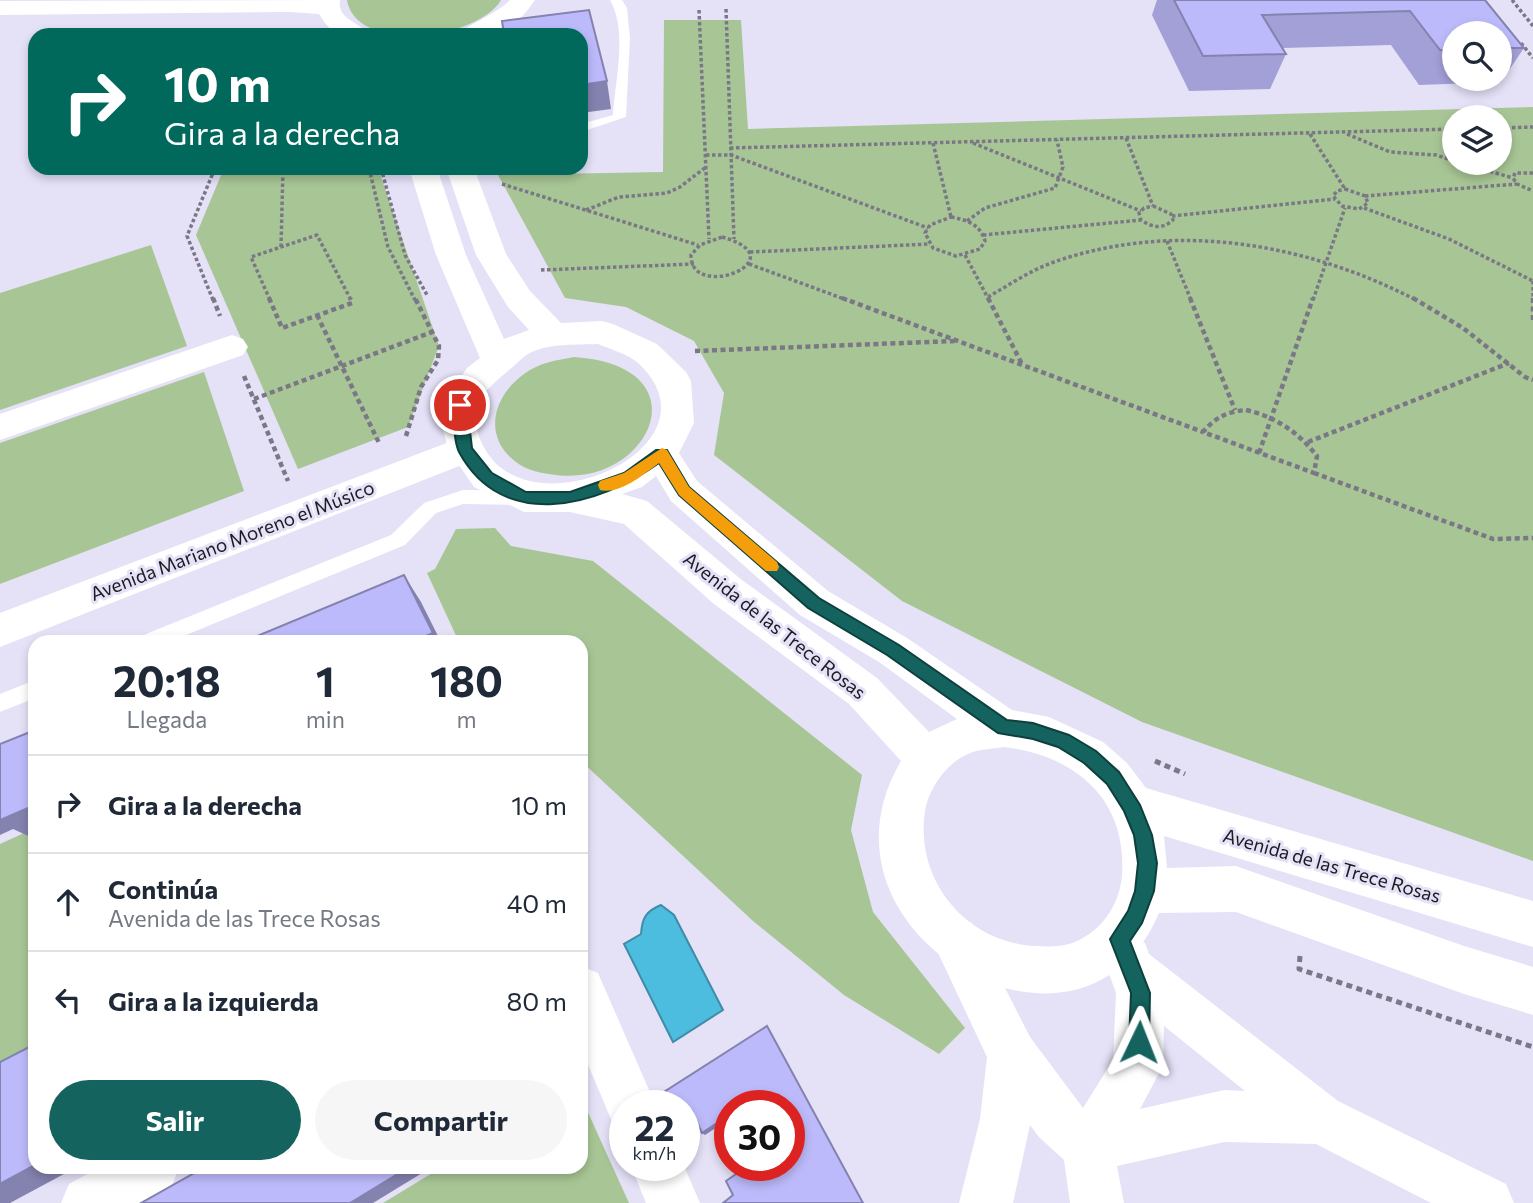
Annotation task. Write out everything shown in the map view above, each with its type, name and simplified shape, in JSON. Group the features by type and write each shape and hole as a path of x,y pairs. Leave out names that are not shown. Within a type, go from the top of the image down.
{"street":[{"path":"488,28 512,14 523,0"},
{"path":"0,8 327,4 338,26 342,28"},
{"path":"425,175 451,255 497,360"},
{"path":"462,175 491,255 519,299 554,335"},
{"path":"602,332 646,352 674,382 677,423 662,454 629,477 570,498 524,498 487,477 465,449 460,405 479,377 497,360 519,344 554,335 602,332"},
{"path":"0,427 232,347"},
{"name":"Avenida Mariano Moreno el Músico","path":"0,630 465,449"},
{"path":"662,454 684,491 814,603 893,650 1004,728"},
{"name":"Avenida de las Trece Rosas","path":"570,498 634,511 728,592 863,691 928,760"},
{"path":"1088,1147 1138,1066 1140,993 1126,955 1145,891 1146,854 1143,835 1131,805 1113,778 1090,757 1063,741 1033,731 1004,728 975,732 949,743 928,760 912,781 903,806 900,834 903,862 914,891 931,918 955,940 983,958 1013,967 1043,971 1072,967 1098,956 1126,955 1321,1119 1488,1203"},
{"name":"Avenida de las Trece Rosas","path":"1131,805 1533,924"},
{"path":"1145,891 1236,889 1464,970 1533,991"},
{"path":"955,940 1012,1055 1057,1119 1088,1147 1097,1203"},
{"path":"588,1006 624,1090"},
{"path":"986,1203 1006,1119 1012,1055"},
{"path":"1088,1147 1224,1116 1321,1119"},
{"path":"88,1203 140,1174"},
{"path":"663,1181 673,1203"}],"lane":[{"path":"588,126 619,117 624,21 620,4 616,0"},
{"path":"165,635 398,540 430,508 463,497 524,498"},
{"path":"0,703 28,692"}],"path":[{"path":"1511,0 1533,26"},
{"path":"726,9 734,239"},
{"path":"699,10 709,239"},
{"path":"1517,39 1533,58"},
{"path":"1512,128 1533,127"},
{"path":"730,148 1442,129"},
{"path":"1343,132 1390,152 1442,157"},
{"path":"1310,133 1345,189"},
{"path":"1126,138 1153,206"},
{"path":"967,220 992,206 1055,188 1063,167 1057,140"},
{"path":"971,142 1141,211 1153,206 1163,208 1172,216 1335,199"},
{"path":"933,143 951,217"},
{"path":"706,155 731,155 928,228"},
{"path":"586,210 619,197 667,193 680,187 706,166"},
{"path":"1513,178 1515,173 1533,173"},
{"path":"281,247 283,175"},
{"path":"371,175 388,247 439,346 438,360 421,387 410,417 407,436 398,439"},
{"path":"1503,175 1513,178 1517,184"},
{"path":"496,182 698,245"},
{"path":"1533,191 1517,184 1365,196 1345,189 1337,191 1333,196 1345,208 1364,208 1449,239 1533,281 1533,322"},
{"path":"1364,208 1367,203 1365,196"},
{"path":"1259,453 1345,208"},
{"path":"1141,211 1141,220"},
{"path":"984,235 1141,220 1159,228 1168,226 1173,220 1172,216"},
{"path":"951,217 967,220 975,224 984,235 985,241 980,249 965,255 945,255 930,244 925,233 939,219 951,217"},
{"path":"317,235 352,303 282,328 251,257 281,247 317,235"},
{"path":"530,270 694,264 708,275 721,277 734,275 749,264 750,253 745,244 734,239 709,239 698,245 692,253 694,264"},
{"path":"1167,241 1235,411"},
{"path":"988,297 1052,263 1111,247 1167,241 1254,247 1326,262 1361,274 1441,314 1486,344 1525,377 1533,380"},
{"path":"750,253 930,244"},
{"path":"965,255 1023,366"},
{"path":"749,264 1493,539 1533,538"},
{"path":"317,315 381,446"},
{"path":"254,399 432,332"},
{"path":"694,351 957,341"},
{"path":"1308,442 1508,363"},
{"path":"1203,432 1209,422 1224,411 1247,410 1272,416 1293,428 1308,442 1317,456 1314,473"},
{"path":"369,450 389,443"},
{"path":"276,486 300,477"}],"green space":[{"path":"347,0 501,0 488,13 457,28 371,28 355,17"},
{"path":"664,20 741,20 748,129 1442,110 1442,175 1512,175 1512,108 1533,107 1533,861 1142,722 902,601 714,455 724,393 694,341 626,307 565,298 498,175 663,172"},
{"path":"221,175 380,175 439,346 408,427 298,469 196,235"},
{"path":"151,245 187,346 0,410 0,293"},
{"path":"574,357 615,365 640,381 651,401 650,424 638,445 617,463 589,474 556,475 525,468 505,452 499,441 495,429 499,405 513,383 529,370 548,362"},
{"path":"204,372 244,491 0,584 0,443"},
{"path":"495,528 511,546 593,561 862,775 851,830 873,912 965,1028 939,1054 844,995 753,921 588,768 588,635 456,635 427,573 435,569 456,529"},
{"path":"28,831 28,1064 0,1078 0,844"},
{"path":"588,1112 609,1159 609,1181 619,1181 629,1203 383,1203 431,1174 588,1174"}],"water":[{"path":"661,905 674,915 723,1010 673,1042 624,944 641,934 646,916"}],"building":[{"path":"1174,0 1485,0 1502,21 1442,21 1440,50 1410,11 1262,15 1286,54 1203,56"},
{"path":"589,10 607,81 588,84 588,28 503,28 502,21"},
{"path":"1512,33 1524,48 1512,48"},
{"path":"404,575 433,633 428,635 260,635"},
{"path":"28,733 28,808 0,820 0,744"},
{"path":"767,1026 802,1090 714,1090 714,1125 702,1133 700,1090 667,1090"},
{"path":"28,1048 28,1169 0,1184 0,1062"},
{"path":"805,1096 863,1203 723,1203 733,1195 726,1181 805,1181"},
{"path":"193,1174 398,1174 350,1203 141,1203"}],"slow traffic":[{"path":"605,485 629,477 662,454 684,491 772,567"}],"route":[{"path":"460,405 460,429 465,449 487,477 524,498 570,498 629,477 662,454 684,491 814,603 893,650 1004,728 1033,731 1063,741 1090,757 1113,778 1131,805 1143,835 1148,863 1145,891 1136,916 1120,939 1140,993 1139,1042"}]}
